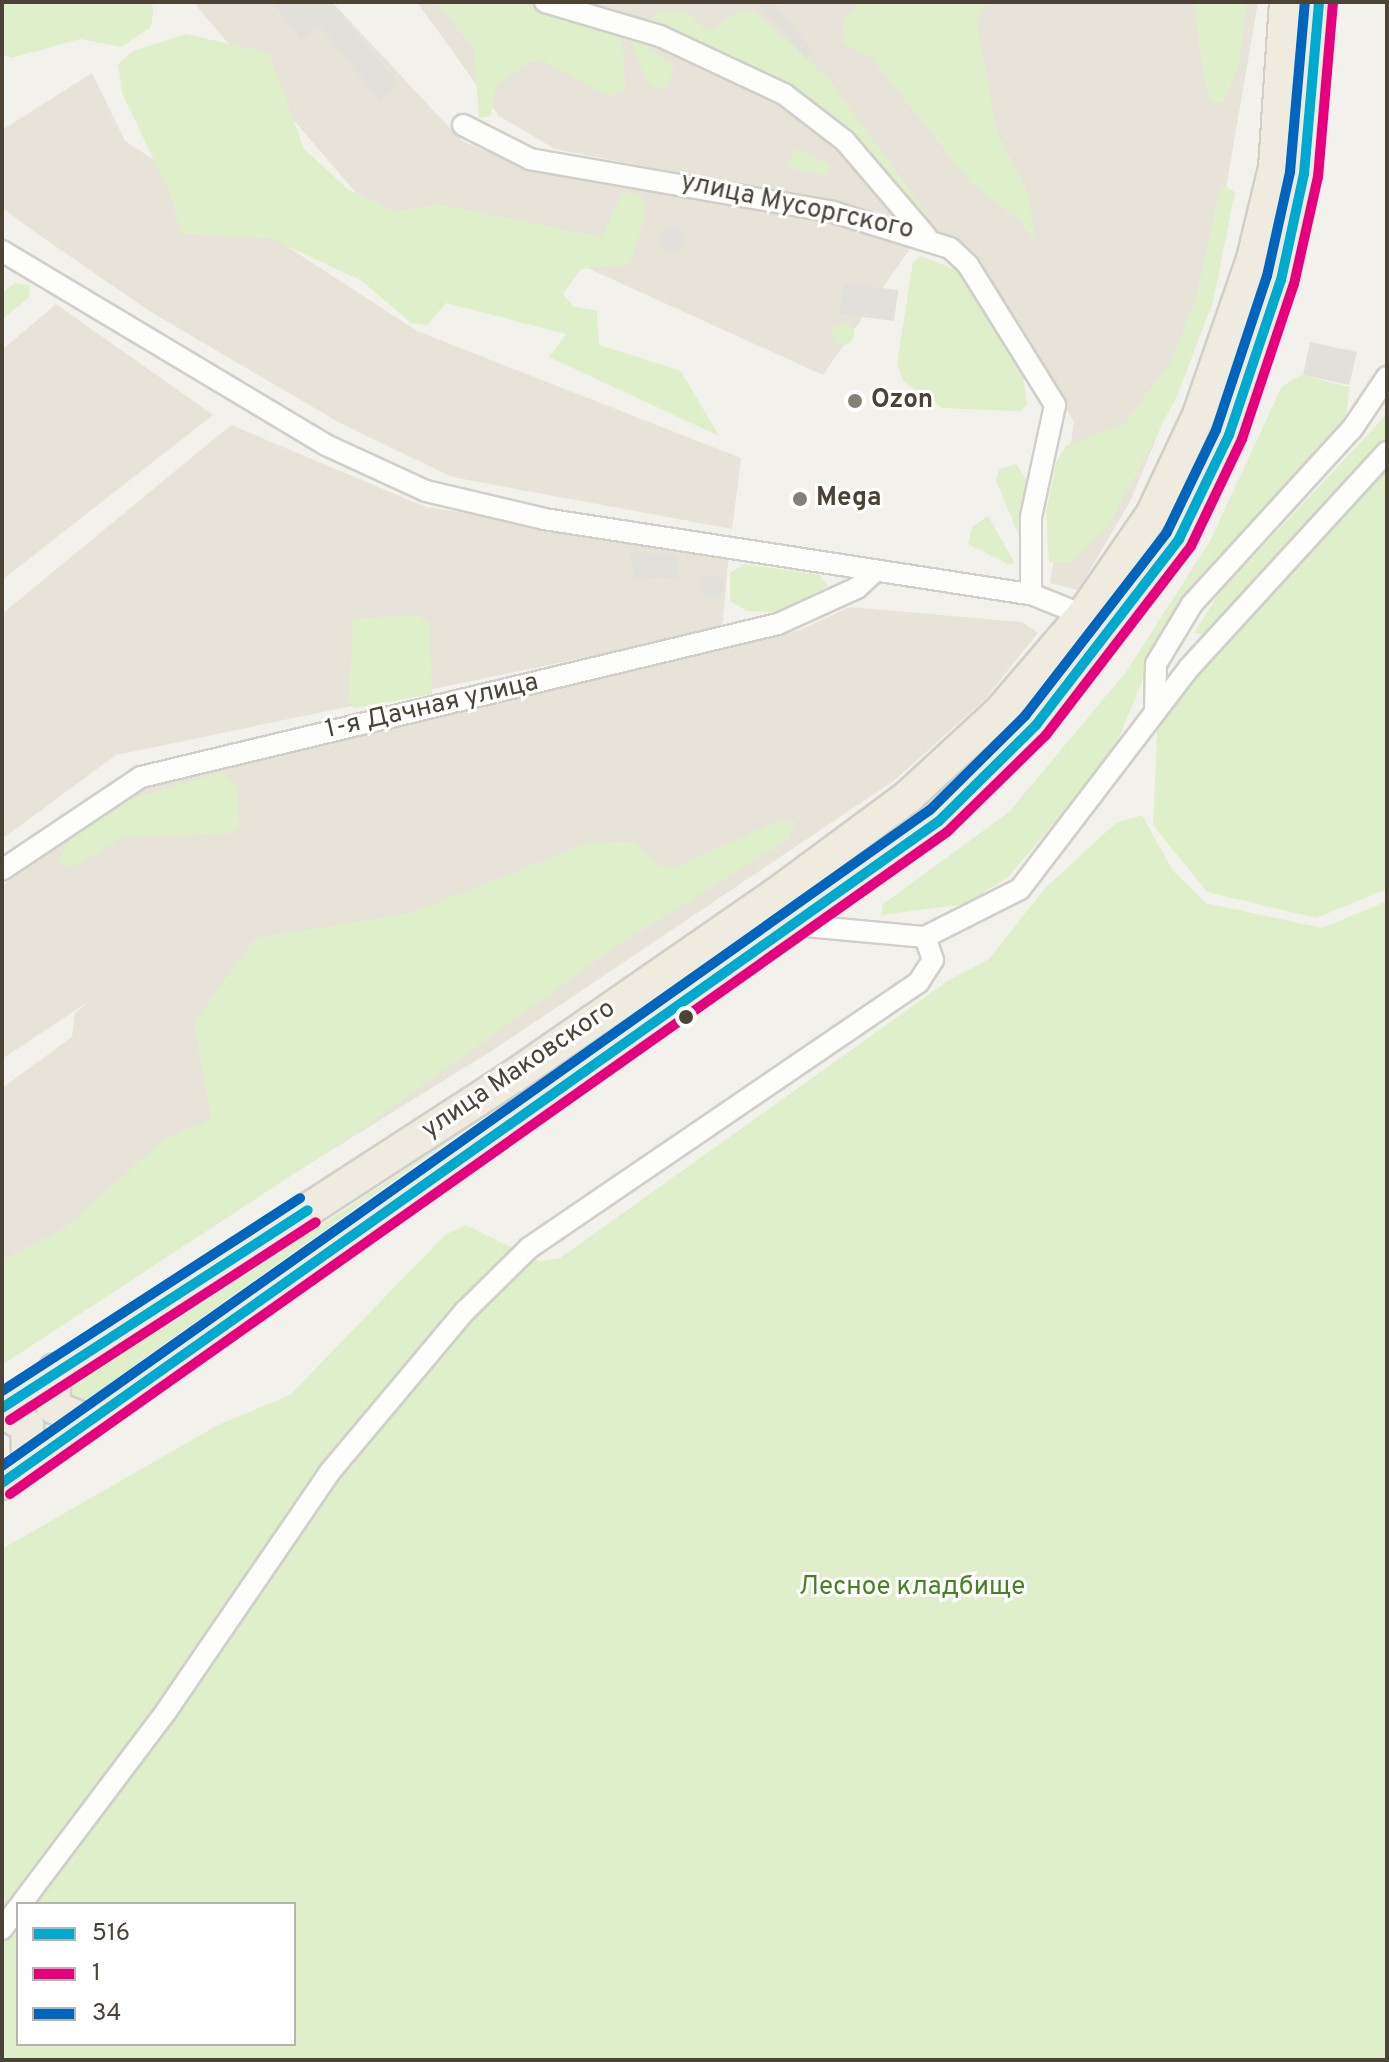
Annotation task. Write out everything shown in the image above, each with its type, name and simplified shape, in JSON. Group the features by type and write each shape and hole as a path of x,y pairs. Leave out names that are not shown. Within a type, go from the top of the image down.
{"highway":[{"name":"улица Маковского","path":"2,1410 55,1370 373,1169 774,896 909,796 1000,712 1083,615 1152,515 1233,318 1275,168 1286,2"},
{"name":"улица Маковского","path":"2,1483 939,821 1036,725 1179,539 1229,435 1281,280 1304,174 1319,2"},
{"path":"55,1370 53,1407 87,1421"},
{"path":"2,1410 27,1426 28,1462"}],"street":[{"path":"545,2 660,36 784,94 845,141 926,236"},
{"name":"улица Мусоргского","path":"463,125 530,159 665,178 926,236 968,265 1055,405 1031,517 1031,594"},
{"path":"2,251 257,406 426,491 544,519 1031,594 1083,615"},
{"path":"1155,712 1156,664 1192,604 1352,429 1387,377"},
{"path":"795,925 925,937 1020,889 1155,712 1387,452"},
{"name":"1-я Дачная улица","path":"2,870 141,777 778,624 857,588 874,572"},
{"path":"23,1902 167,1710 329,1473 465,1311 529,1248 918,983 933,960 925,937"},
{"path":"2,1929 16,1911"}],"shaded area":[{"path":"193,2 332,2 462,141 486,151 918,237 823,375 561,256 421,229 356,193"},
{"path":"280,2 332,2 399,84 380,101 320,26 301,40 275,6"},
{"path":"417,2 1258,2 1203,322 1131,500 1078,590 1050,583 1074,422 977,259 954,237 874,211 555,149 499,116"},
{"path":"758,2 772,2 813,51 805,58"},
{"path":"92,73 125,141 417,331 741,458 732,529 452,477 340,423 151,312 42,237 2,208 2,130"},
{"path":"672,226 681,230 685,239 681,248 672,252 663,248 659,239 663,230"},
{"path":"844,283 898,290 894,321 840,314"},
{"path":"56,304 213,415 2,580 2,350"},
{"path":"1310,342 1357,352 1349,385 1303,375"},
{"path":"231,425 426,507 729,554 722,629 116,755 2,839 2,614"},
{"path":"630,552 678,554 678,578 634,579"},
{"path":"712,574 723,581 724,586 717,597 712,598 701,591 700,586 707,575"},
{"path":"850,607 1022,622 1038,633 984,700 895,780 493,1050 2,1354 2,1088 72,1037 75,1013 91,1000 2,1059 2,886 142,787 800,630"}],"green space":[{"path":"2,2 152,2 153,12 151,27 121,47 80,39 11,58 2,54"},
{"path":"436,2 514,2 607,23 622,43 626,88 609,97 544,61 531,62 496,85 491,116 479,118 474,49"},
{"path":"860,2 986,2 976,21 997,132 1027,190 1036,244 1020,221 970,182 870,56 844,43 842,22"},
{"path":"1193,2 1247,2 1239,65 1223,102 1212,101 1206,90"},
{"path":"685,11 708,31 740,11 755,12 829,79 932,221 772,75 653,20 657,12"},
{"path":"186,34 269,53 304,149 349,190 396,212 437,204 602,237 622,192 643,196 645,215 630,264 581,269 563,294 573,306 597,311 599,345 681,371 719,436 549,357 566,334 446,303 427,325 411,323 362,281 270,238 181,234 171,196 122,93 118,64 133,51"},
{"path":"638,39 674,67 667,88 656,90 644,76 633,43"},
{"path":"796,148 832,165 826,176 785,167"},
{"path":"1221,184 1235,192 1213,302 1177,396 1109,525 1072,562 1049,562 1046,513 1056,462 1067,445 1123,425 1171,362 1196,298"},
{"path":"921,256 962,272 1023,375 1027,405 1020,411 942,408 904,382 897,364 913,262"},
{"path":"15,283 29,285 30,296 2,320 2,293"},
{"path":"843,323 851,326 854,334 851,342 843,345 835,342 832,334 835,326"},
{"path":"1301,375 1350,387 1346,416 1166,624 1111,757 1008,877 966,904 881,915 883,904 1009,812 1126,672 1210,541 1282,386"},
{"path":"1387,414 1387,439 1204,634 1194,633 1220,592"},
{"path":"1016,464 1027,481 1019,536 996,481 999,469"},
{"path":"1387,466 1387,889 1316,918 1207,892 1153,825 1158,714"},
{"path":"988,516 1014,562 1010,565 968,544 972,527"},
{"path":"745,564 820,575 828,586 780,612 747,611 730,601 730,573"},
{"path":"417,615 429,622 432,694 355,708 349,700 353,619"},
{"path":"222,772 237,787 239,827 233,833 123,837 78,865 59,866 65,844 122,802"},
{"name":"Лесное кладбище","path":"1142,815 1173,871 1206,903 1322,928 1387,901 1387,2060 2,2060 2,1549 218,1425 290,1395 445,1235 466,1225 539,1261 560,1258 949,980 989,959 1045,888 1116,823"},
{"path":"777,821 795,821 789,839 614,948 352,1136 2,1365 2,1260 63,1229 165,1139 211,1119 194,1023 255,938 411,913 588,843 634,842 662,867 676,867"},
{"path":"465,1130 99,1391 84,1401 72,1397 72,1383 86,1371 188,1313"}],"transit line":[{"name":"34","path":"2,1466 930,810 1025,716 1167,532 1216,430 1267,276 1290,172 1305,2"},
{"name":"516","path":"2,1483 939,821 1036,725 1179,539 1229,435 1281,280 1304,174 1319,2"},
{"name":"1","path":"10,1494 947,832 1046,735 1191,546 1242,439 1294,284 1318,177 1333,3"},
{"name":"34","path":"2,1391 300,1198"},
{"name":"516","path":"2,1408 308,1210"},
{"name":"1","path":"10,1420 316,1222"}],"place":[{"name":"Ozon","path":"855,401"},
{"name":"Mega","path":"800,499"}]}
